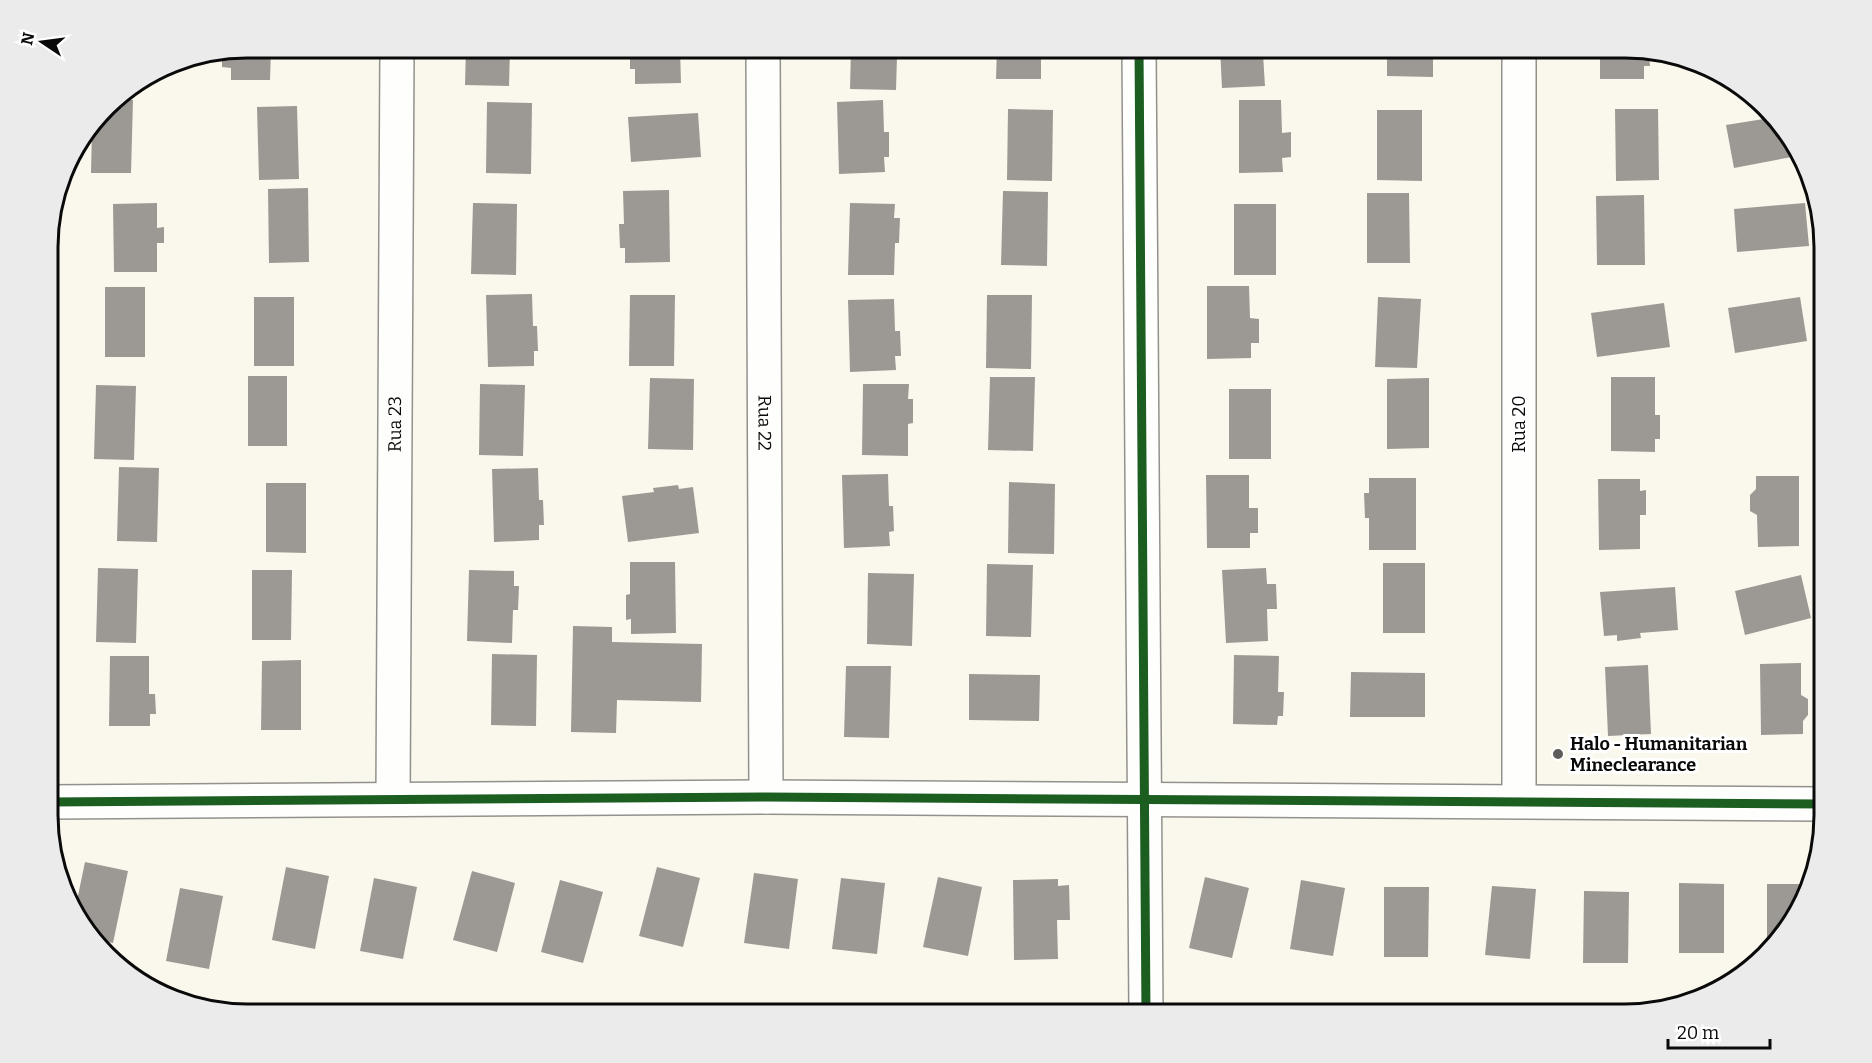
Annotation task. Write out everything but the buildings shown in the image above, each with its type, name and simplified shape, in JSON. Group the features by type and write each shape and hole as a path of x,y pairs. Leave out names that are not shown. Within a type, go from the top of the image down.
{"street":[{"name":"Rua 23","path":"393,799 397,58"},
{"name":"Rua 22","path":"763,58 766,797"},
{"path":"1139,58 1146,1004"},
{"name":"Rua 20","path":"1519,801 1520,58"},
{"path":"58,802 766,797 1813,804"}],"cycle path":[{"path":"1139,58 1146,1004"},
{"path":"58,802 766,797 1813,804"}],"place":[{"name":"Halo - Humanitarian Mineclearance","path":"1558,754"}]}
